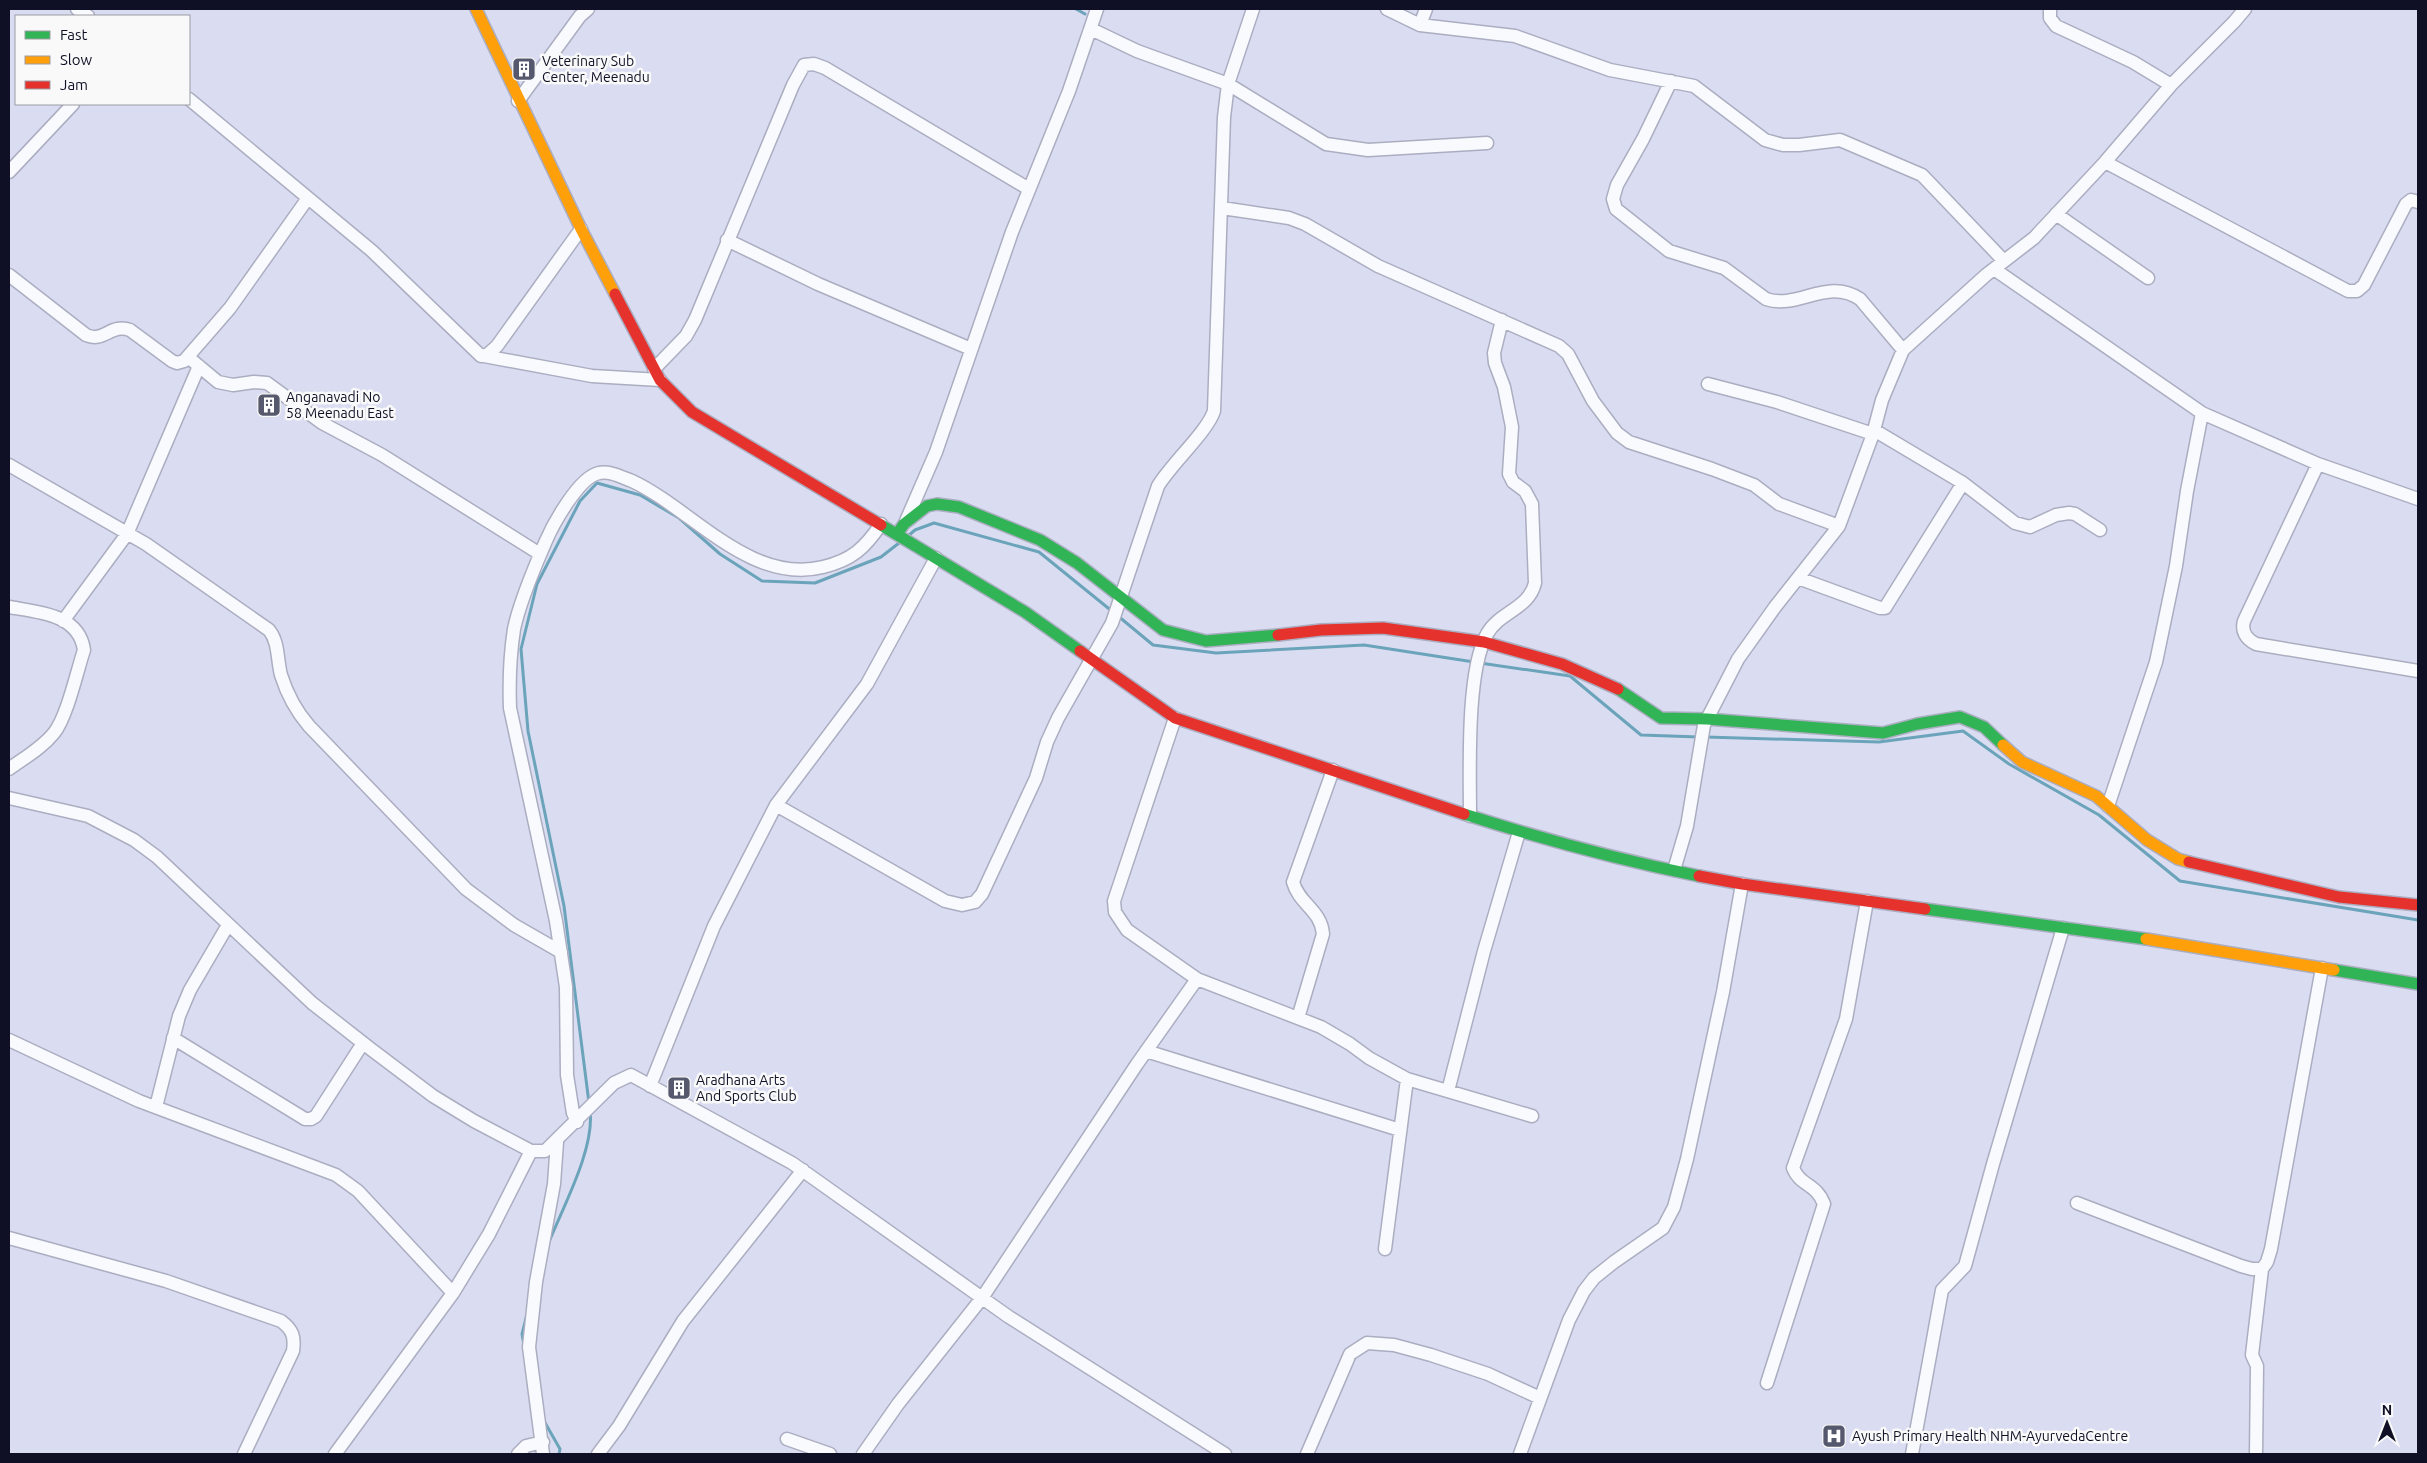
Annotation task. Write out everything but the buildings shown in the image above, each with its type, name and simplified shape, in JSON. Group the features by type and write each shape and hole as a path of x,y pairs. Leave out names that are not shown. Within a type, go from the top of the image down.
{"street":[{"path":"476,9 518,101 581,229 657,375 692,412 881,524 900,531 911,543 1025,612 1175,718 1519,832 1626,861 1742,884 2168,942 2418,984"},
{"path":"518,101 588,9"},
{"path":"900,531 936,452 1012,232 1091,30 1097,9"},
{"path":"776,805 945,901 962,904 975,902 982,894 1021,814 1036,778 1047,742 1058,718 1093,660 1112,623 1158,486 1171,466 1206,425 1214,411 1224,118 1228,84 1253,9"},
{"path":"1387,9 1420,25 1515,36 1610,70 1694,86 1706,93 1765,140 1773,143 1800,146 1840,140 1922,174 1999,265 2202,413 2318,464 2418,499"},
{"path":"1420,25 1426,9"},
{"path":"2050,9 2050,18 2056,26 2132,62 2171,85"},
{"path":"1674,870 1687,826 1706,722 1738,659 1839,526 1873,432 1882,400 1903,350 1999,265 2034,238 2105,162 2171,85 2246,9"},
{"path":"1091,30 1137,51 1228,84 1326,144 1368,150 1487,143"},
{"path":"657,375 691,328 792,85 801,68 808,63 825,68 1029,189"},
{"path":"1671,81 1617,185 1613,199 1616,209 1669,251 1724,268 1766,300 1773,302 1785,301 1832,290 1853,295 1860,299 1903,350"},
{"path":"190,101 372,251 476,353 592,376 657,375"},
{"path":"9,172 72,105"},
{"path":"2105,162 2348,291 2357,291 2364,285 2406,204 2411,200 2418,202"},
{"path":"9,275 90,337 99,337 115,328 123,327 176,363 184,361 230,308 308,198"},
{"path":"1222,208 1289,218 1305,224 1378,266 1559,346 1568,354 1593,401 1617,433 1629,442 1712,468 1754,485 1779,504 1839,526"},
{"path":"2056,214 2148,278"},
{"path":"484,356 497,346 581,229"},
{"path":"727,240 818,284 972,349"},
{"path":"1470,816 1470,742 1476,669 1483,644 1494,625 1524,603 1533,592 1535,583 1532,504 1525,491 1513,482 1508,474 1512,427 1494,353 1502,320"},
{"path":"188,357 212,378 225,384 267,383 322,423 382,455 540,554"},
{"path":"63,620 127,534 199,366"},
{"path":"1708,384 1777,402 1873,432 1962,483 2015,523 2023,526 2037,525 2056,515 2070,513 2075,514 2100,530"},
{"path":"2108,806 2156,662 2176,566 2187,491 2202,413"},
{"path":"2318,464 2244,620 2242,628 2244,633 2250,641 2256,644 2418,671"},
{"path":"9,466 146,544 269,630 274,640 281,675 293,704 304,720 466,889 514,925 561,952"},
{"path":"577,1117 567,1075 566,986 561,952 510,708 509,686 515,627 540,554 553,524 586,479 600,473 616,474 649,489 739,551 777,569 808,571 830,566 861,550 881,524"},
{"path":"1798,578 1880,608 1885,608 1962,483"},
{"path":"900,531 927,506 937,504 959,507 1040,540 1077,563 1120,601 1163,630 1184,637 1206,641 1247,639 1321,630 1383,628 1483,644 1562,664 1614,687 1661,718 1882,734 1917,724 1960,716 1984,726 2022,762 2096,796 2147,840 2178,859 2339,897 2418,905"},
{"path":"650,1086 714,926 776,805 867,684 936,558"},
{"path":"9,607 45,614 63,620 78,629 84,650 55,732 47,741 9,770"},
{"path":"1175,718 1114,901 1115,912 1127,930 1197,979 1298,1018 1328,1032 1407,1079 1532,1116"},
{"path":"1298,1018 1323,934 1322,922 1300,897 1293,882 1333,770"},
{"path":"9,798 88,816 134,840 157,857 312,1003 434,1096 474,1122 531,1151 545,1152 557,1142 577,1117 614,1083 630,1075 803,1170 982,1298 1225,1454"},
{"path":"1448,1091 1478,971 1519,832"},
{"path":"1520,1454 1569,1320 1584,1291 1594,1278 1614,1262 1663,1228 1674,1207 1689,1150 1723,992 1742,884"},
{"path":"1767,1383 1824,1204 1820,1193 1796,1176 1792,1168 1846,1019 1867,901"},
{"path":"156,1107 173,1038 190,990 228,925"},
{"path":"1912,1454 1942,1290 1965,1266 1993,1164 2063,928"},
{"path":"2077,1203 2252,1270 2262,1268 2268,1262 2271,1249 2322,968"},
{"path":"863,1454 898,1404 982,1298 1146,1051 1197,979"},
{"path":"173,1038 305,1119 311,1119 316,1116 363,1043"},
{"path":"9,1040 156,1107 336,1176 358,1191 453,1293"},
{"path":"1146,1051 1400,1130"},
{"path":"1385,1249 1407,1079"},
{"path":"518,1454 526,1446 543,1448 529,1347 536,1282 554,1184 557,1142"},
{"path":"335,1454 453,1293 507,1200 531,1151"},
{"path":"598,1454 619,1426 683,1321 803,1170"},
{"path":"9,1238 202,1292 281,1321 289,1327 293,1333 293,1351 262,1422 244,1454"},
{"path":"2256,1454 2257,1366 2252,1355 2262,1268"},
{"path":"1307,1454 1350,1354 1367,1343 1394,1345 1430,1355 1488,1374 1540,1398"},
{"path":"788,1439 830,1454"}],"waterway":[{"path":"1076,9 1085,14"},
{"path":"589,1103 564,906 528,731 521,649 537,584 580,501 597,483 640,495 679,518 720,554 762,581 815,583 881,557 899,543"},
{"path":"908,536 915,530 934,523 1039,552 1113,612"},
{"path":"1118,616 1153,645 1216,653 1364,645 1474,662"},
{"path":"1480,663 1570,676 1641,735 1699,737"},
{"path":"1706,737 1879,742 1963,731 2009,764 2099,815 2180,881 2418,920"},
{"path":"549,1242 583,1159 588,1142 590,1111"},
{"path":"524,1345 522,1334 526,1318"},
{"path":"544,1421 560,1449 559,1454"}],"traffic: fast":[{"path":"897,534 904,524 927,506 937,504 959,507 1040,540 1077,563 1163,630 1206,641 1278,635"},
{"path":"881,525 1025,612 1080,651"},
{"path":"1618,689 1661,718 1707,719 1883,733 1917,724 1960,717 1984,727 2003,745"},
{"path":"1464,814 1581,848 1699,876"},
{"path":"1925,909 2146,939"},
{"path":"2334,970 2418,984"}],"traffic: slow":[{"path":"476,9 581,229 615,294"},
{"path":"2003,745 2022,762 2096,796 2147,840 2178,859 2189,862"},
{"path":"2146,939 2334,970"}],"traffic: jam":[{"path":"615,294 660,380 692,412 881,525"},
{"path":"1278,635 1321,630 1383,628 1484,642 1562,664 1618,689"},
{"path":"1080,651 1175,718 1464,814"},
{"path":"2189,862 2339,897 2418,905"},
{"path":"1699,876 1742,884 1925,909"}],"place":[{"name":"Veterinary Sub Center, Meenadu","path":"524,69"},
{"name":"Anganavadi No 58 Meenadu East","path":"269,405"},
{"name":"Aradhana Arts And Sports Club","path":"679,1088"},
{"name":"Ayush Primary Health NHM-AyurvedaCentre","path":"1834,1436"}]}
